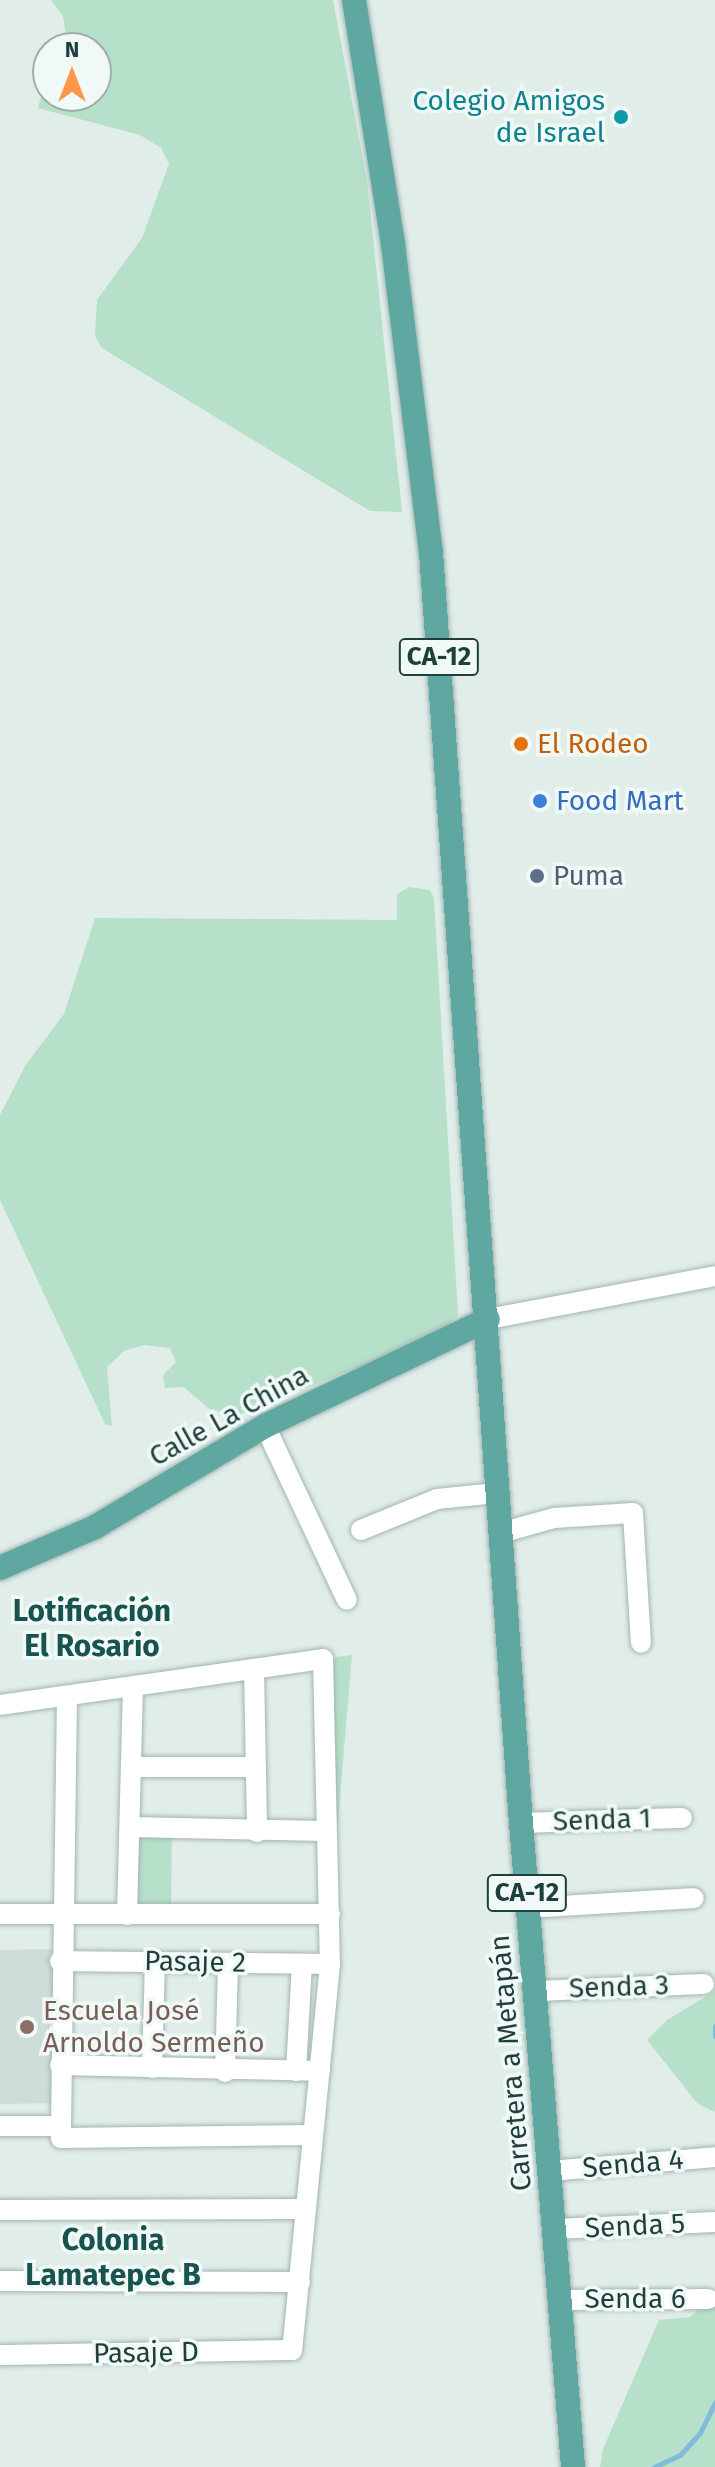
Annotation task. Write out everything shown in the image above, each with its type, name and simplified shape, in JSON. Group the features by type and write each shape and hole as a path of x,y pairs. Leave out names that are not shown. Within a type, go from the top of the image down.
{"main road":[{"name":"CA-12","path":"354,0 395,259 431,552 488,1319"},
{"name":"Calle La China","path":"0,1568 95,1527 265,1426 488,1319"},
{"name":"Carretera a Metapán","path":"488,1319 521,1823 562,2300 573,2467"}],"street":[{"path":"488,1319 715,1276"},
{"path":"265,1426 347,1600"},
{"path":"361,1530 437,1499 497,1493"},
{"path":"500,1533 554,1518 633,1513 641,1643"},
{"path":"0,1705 323,1659 324,1831 330,1914 330,1964 311,2135 300,2282 0,2281"},
{"path":"254,1669 257,1832"},
{"path":"127,1915 134,1767 133,1687"},
{"path":"61,2132 60,1961 67,1697"},
{"path":"134,1767 256,1767"},
{"name":"Senda 1","path":"521,1823 682,1818"},
{"path":"130,1827 324,1831"},
{"path":"528,1908 694,1898"},
{"path":"0,1914 330,1914"},
{"name":"Pasaje 2","path":"60,1961 330,1964"},
{"path":"152,2068 155,1961"},
{"path":"225,2072 228,1963"},
{"path":"296,2071 302,1965"},
{"name":"Senda 3","path":"535,1991 704,1984"},
{"path":"60,2065 225,2072 320,2071"},
{"path":"0,2126 61,2132 311,2135"},
{"name":"Senda 4","path":"550,2171 715,2157"},
{"path":"0,2210 305,2209"},
{"name":"Senda 5","path":"555,2229 715,2222"},
{"name":"Pasaje D","path":"0,2355 292,2350 300,2282"},
{"name":"Senda 6","path":"562,2300 708,2299"}],"shaded area":[{"name":"Escuela José Arnoldo Sermeño","path":"52,1949 55,2103 0,2104 0,1950"}],"green space":[{"path":"51,0 333,0 367,181 402,512 370,511 102,348 95,336 97,300 142,238 169,164 161,148 140,135 53,112 112,112 112,32 66,32 63,16"},
{"path":"409,887 430,890 434,898 458,1315 451,1323 364,1365 236,1416 208,1408 184,1387 165,1388 163,1375 176,1362 170,1348 144,1345 124,1351 107,1367 112,1426 105,1424 0,1200 0,1115 25,1066 64,1014 95,918 397,920 397,894"},
{"path":"352,1655 330,1914 323,1659"},
{"path":"130,1827 172,1828 171,1914 127,1915"},
{"path":"715,1991 715,2112 697,2103 647,2040 667,2020"},
{"path":"715,2294 715,2467 600,2467 603,2449 659,2320 690,2317"}],"waterway":[{"path":"715,2026 715,2036"},
{"path":"654,2467 680,2455 700,2433 715,2402"}],"place":[{"name":"Colegio Amigos de Israel","path":"621,117"},
{"name":"El Rodeo","path":"521,744"},
{"name":"Food Mart","path":"540,801"},
{"name":"Puma","path":"537,876"},
{"name":"Escuela José Arnoldo Sermeño","path":"27,2027"}],"district":[{"name":"Lotificación El Rosario","path":"92,1628"},
{"name":"Colonia Lamatepec B","path":"113,2257"}]}
